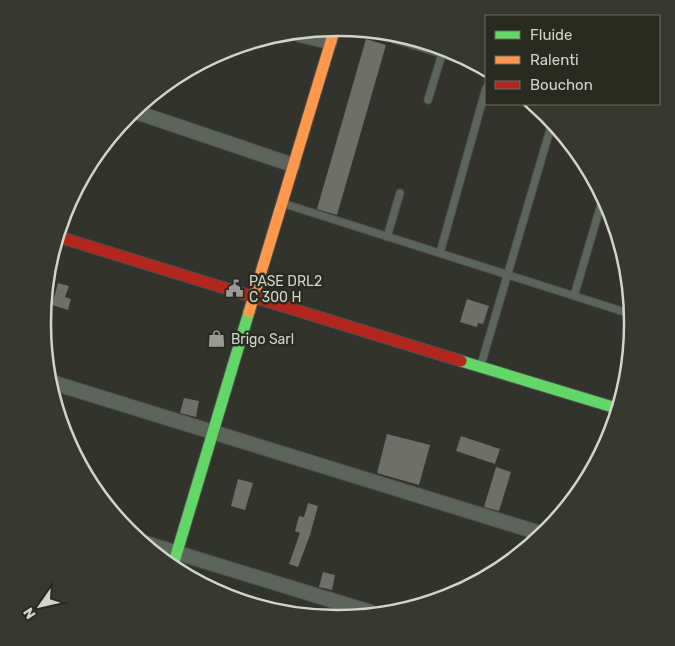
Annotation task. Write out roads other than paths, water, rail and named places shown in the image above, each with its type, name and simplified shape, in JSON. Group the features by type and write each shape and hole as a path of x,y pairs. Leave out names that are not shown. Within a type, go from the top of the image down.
{"street":[{"path":"332,36 175,557 358,609"},
{"path":"312,38 330,42"},
{"path":"141,114 293,165"},
{"path":"64,239 611,407"},
{"path":"57,384 535,531"}],"lane":[{"path":"428,100 446,58"},
{"path":"440,253 485,92"},
{"path":"480,367 550,131"},
{"path":"387,236 400,193"},
{"path":"282,203 624,312"},
{"path":"574,296 600,208"}],"place":[{"name":"PASE DRL2 C 300 H","path":"235,289"},
{"name":"Brigo Sarl","path":"217,339"}]}
